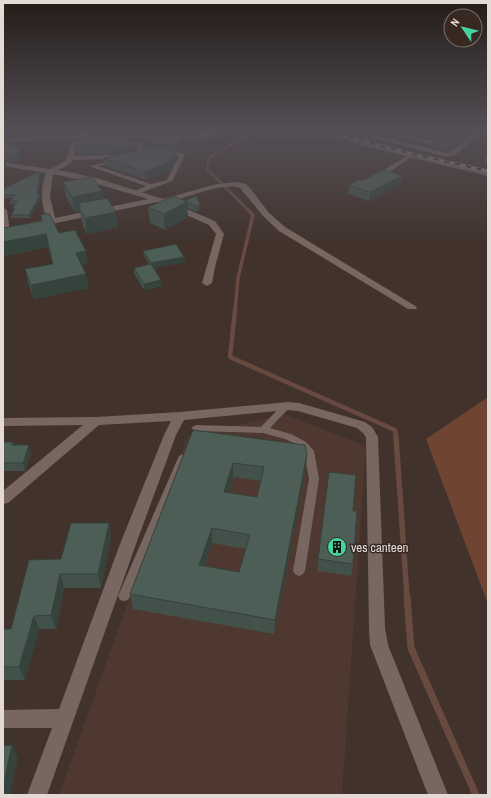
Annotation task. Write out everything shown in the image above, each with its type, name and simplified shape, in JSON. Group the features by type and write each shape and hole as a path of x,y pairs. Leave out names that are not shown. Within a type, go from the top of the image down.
{"street":[{"path":"31,168 97,181 160,201 212,223 220,234 210,267 207,284"},
{"path":"366,183 390,168"},
{"path":"50,171 46,187 45,200 46,208 52,221"},
{"path":"26,227 160,201 218,186 235,184 243,186 270,219 282,229 412,307"},
{"path":"3,210 7,231"},
{"path":"3,422 180,416 286,406 299,407 360,425 368,430 372,437 377,628 379,645 438,795"},
{"path":"37,795 128,544 170,436 180,416"},
{"path":"4,498 96,420"},
{"path":"3,719 65,718"}],"lane":[{"path":"50,171 56,168"},
{"path":"99,168 151,186"},
{"path":"135,193 169,180 175,168"},
{"path":"263,430 286,406"},
{"path":"202,414 194,432 263,430 288,436 303,444 309,451 314,480 299,571"},
{"path":"124,596 186,450"}],"shaded area":[{"path":"488,397 488,604 426,439"},
{"path":"284,414 366,446 342,795 59,795 187,437"}],"building":[{"path":"134,168 154,168 145,172"},
{"path":"383,169 402,176 370,192 349,185 359,180 365,180"},
{"path":"40,171 37,194 40,195 29,215 11,215 17,201 10,201 15,195 3,195 3,189"},
{"path":"92,177 102,191 72,197 63,182"},
{"path":"174,196 187,202 164,214 148,207"},
{"path":"196,196 200,204 197,206 185,201"},
{"path":"107,198 116,212 85,218 80,210 80,203"},
{"path":"49,213 59,233 75,230 86,251 76,253 86,274 31,285 25,269 53,264 46,234 3,242 3,228 42,221 41,215"},
{"path":"176,244 184,257 151,263 143,251"},
{"path":"151,264 161,280 144,284 134,268"},
{"path":"193,430 305,445 307,454 275,620 130,594","holes":["233,463 264,467 257,497 224,492","212,528 250,535 239,572 199,565"]},
{"path":"3,442 13,442 11,445 29,445 23,463 3,463"},
{"name":"ves canteen","path":"329,472 356,475 353,511 357,511 353,564 318,559"},
{"path":"71,523 109,523 98,574 60,574 51,615 34,616 19,667 3,667 3,629 11,629 29,560 61,559"},
{"path":"12,745 3,787 3,746"}],"waterway":[{"path":"207,168 253,215 238,278 235,311"},
{"path":"235,310 230,357 395,430 396,438"},
{"path":"396,437 407,597"},
{"path":"407,596 411,648 476,795"}],"railway":[{"path":"476,168 488,171"}],"place":[{"name":"ves canteen","path":"337,547"}]}
